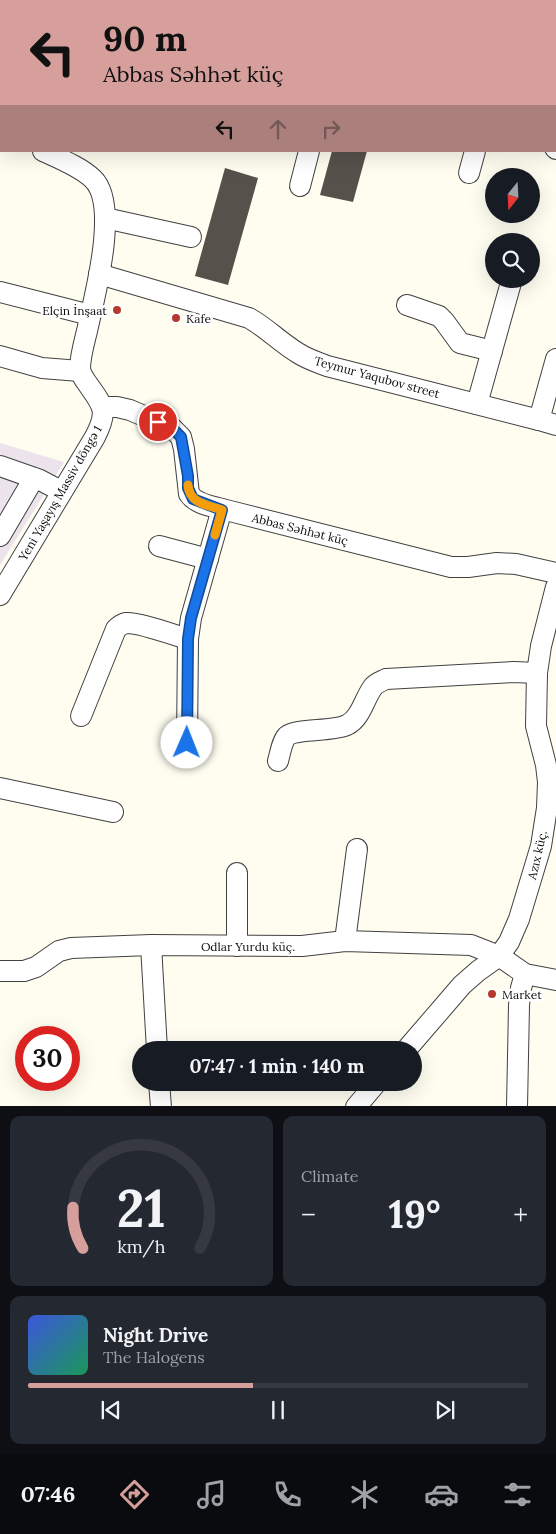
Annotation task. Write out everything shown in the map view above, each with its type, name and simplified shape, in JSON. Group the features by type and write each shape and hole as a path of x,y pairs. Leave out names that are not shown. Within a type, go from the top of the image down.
{"street":[{"path":"300,186 309,152"},
{"path":"469,173 475,152"},
{"path":"50,153 84,172 94,180 102,194 105,218 99,274 80,371 84,380 103,406"},
{"path":"105,218 191,237"},
{"name":"Teymur Yaqubov street","path":"99,274 249,318 260,324 297,353 327,366 548,422"},
{"path":"477,404 510,288"},
{"path":"0,292 90,315"},
{"path":"407,305 438,316 460,343 492,351"},
{"path":"0,356 42,368 80,371"},
{"path":"548,422 556,359"},
{"name":"Yeni Yaşayış Massiv döngə 1","path":"0,595 101,426 103,406"},
{"name":"Abbas Səhhət küç","path":"103,406 130,410 172,428 181,437 189,494 193,499 200,502 222,510 451,567 468,568 497,563 516,564 556,573"},
{"path":"0,466 50,484 61,491"},
{"path":"0,536 34,478"},
{"path":"187,743 188,639 191,618 222,510"},
{"path":"159,546 208,559"},
{"name":"Azıx küç.","path":"414,1041 462,985 499,956 509,942 519,919 541,846 547,808 548,782 546,765 536,726 537,673 541,646 555,596"},
{"path":"81,716 116,629 120,625 125,623 135,624 188,639"},
{"path":"278,761 287,737 294,733 336,728 349,724 357,717 374,685 386,679 514,672 537,673"},
{"path":"0,788 113,812"},
{"path":"345,941 357,849"},
{"path":"237,873 237,946"},
{"name":"Odlar Yurdu küç.","path":"0,971 24,971 36,967 59,951 71,948 150,945 302,946 345,941 471,945 499,956 525,974"},
{"path":"150,945 156,1041"},
{"path":"517,1106 519,1005 525,974 556,980"},
{"path":"160,1091 161,1106"},
{"path":"356,1106 369,1091"}],"shaded area":[{"path":"0,443 64,462 0,565"}],"building":[{"path":"332,152 367,152 353,202 320,195"},
{"path":"225,168 258,178 228,285 195,276"}],"slow traffic":[{"path":"188,485 189,494 193,499 222,510 215,535"}],"place":[{"name":"Elçin İnşaat","path":"117,310"},
{"name":"Kafe","path":"176,318"},
{"name":"Market","path":"492,994"}],"route":[{"path":"158,422 172,428 181,437 188,476 189,494 193,499 222,510 191,618 188,639 187,743"}]}
